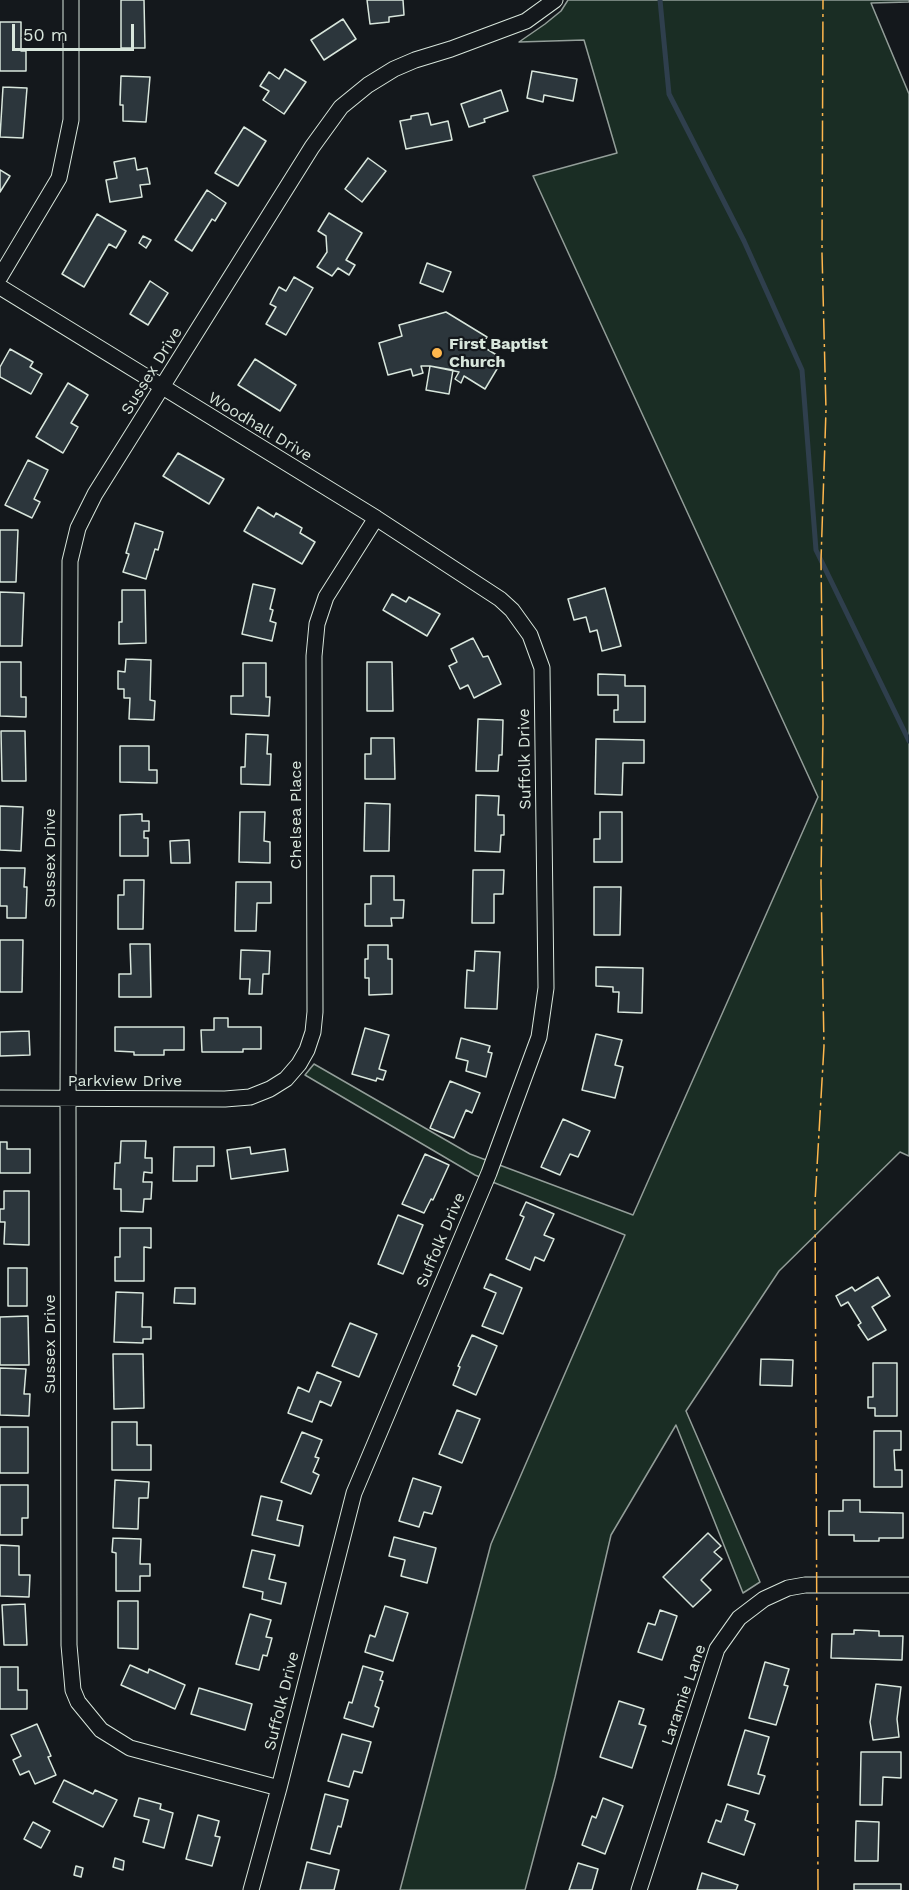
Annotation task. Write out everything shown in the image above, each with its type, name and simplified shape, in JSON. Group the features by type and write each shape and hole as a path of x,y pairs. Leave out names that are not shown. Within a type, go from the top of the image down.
{"street":[{"path":"0,277 59,178 71,120 71,0"},
{"name":"Sussex Drive","path":"279,1788 130,1748 101,1730 78,1702 73,1690 69,1645 70,561 78,528 85,512 312,147 341,107 368,84 394,69 526,21 555,0"},
{"name":"Woodhall Drive","path":"0,287 376,518 500,598"},
{"name":"Chelsea Place","path":"250,1097 286,1079 299,1064 313,1032 315,1012 314,656 317,624 326,597 376,518"},
{"name":"Suffolk Drive","path":"250,1890 279,1788 354,1494 489,1173 539,1037 546,988 542,668 530,635 500,598"},
{"name":"Parkview Drive","path":"0,1098 225,1099 250,1097"},
{"name":"Laramie Lane","path":"639,1890 717,1649 739,1618 764,1599 788,1588 805,1585 909,1584"}],"green space":[{"path":"568,0 909,0 909,2 871,3 909,94 909,1156 900,1152 779,1271 686,1411 760,1582 743,1593 676,1425 611,1535 555,1777 525,1890 400,1890 491,1544 625,1235 475,1175 305,1075 314,1064 470,1154 633,1215 818,797 533,176 617,153 584,40 519,42 561,11"}],"building":[{"path":"121,0 144,0 145,48 121,48"},
{"path":"367,0 403,0 404,15 389,17 389,22 370,24"},
{"path":"343,19 356,39 324,60 311,40"},
{"path":"0,22 21,22 21,51 26,51 26,71 0,71"},
{"path":"285,69 306,82 284,114 263,100 269,91 260,86 269,72 279,79"},
{"path":"532,71 577,79 573,101 544,95 543,102 527,98"},
{"path":"121,76 150,77 146,122 123,121 123,105 120,105"},
{"path":"3,87 27,88 23,138 0,137"},
{"path":"501,90 508,111 469,127 461,104"},
{"path":"428,113 431,125 448,121 452,140 406,149 400,121"},
{"path":"244,127 266,141 238,186 215,173"},
{"path":"135,158 137,170 147,168 150,184 140,185 142,197 110,202 106,180 117,178 114,162"},
{"path":"368,158 386,171 362,202 345,189"},
{"path":"0,170 10,176 0,192"},
{"path":"207,190 226,203 215,221 212,219 192,251 175,240"},
{"path":"329,213 362,233 346,260 355,265 349,275 338,268 332,276 317,267 327,252 326,236 318,231"},
{"path":"97,214 126,231 116,248 109,244 84,287 62,274"},
{"path":"143,236 151,240 146,248 139,243"},
{"path":"427,263 451,272 443,292 420,283"},
{"path":"294,277 313,288 286,335 266,324 276,307 270,304 279,287 286,291"},
{"path":"150,281 168,293 148,325 130,314"},
{"name":"First Baptist Church","path":"446,312 487,337 482,346 503,359 485,389 464,376 461,383 455,379 459,372 430,366 421,366 423,373 413,376 411,369 388,375 379,343 402,336 399,325"},
{"path":"10,349 33,362 30,367 42,374 31,394 0,377 0,367"},
{"path":"255,359 296,385 280,411 238,385"},
{"path":"430,366 453,370 449,394 426,390"},
{"path":"68,383 88,395 71,423 78,427 63,453 36,437"},
{"path":"178,453 224,479 209,504 163,476"},
{"path":"28,460 48,470 34,499 40,502 32,518 5,505"},
{"path":"258,507 274,517 276,513 302,528 300,533 315,542 302,564 244,531"},
{"path":"135,523 163,532 146,579 123,572"},
{"path":"0,530 18,530 16,582 0,582"},
{"path":"253,584 275,589 270,609 273,610 270,621 276,623 272,641 242,634"},
{"path":"605,588 621,646 602,651 597,630 590,632 586,617 574,620 568,599"},
{"path":"122,590 145,590 146,643 119,644"},
{"path":"0,592 24,593 22,646 0,646"},
{"path":"392,594 406,602 409,597 440,614 427,636 383,610"},
{"path":"473,638 483,657 488,656 501,684 474,698 468,685 460,689 449,666 457,662 451,649"},
{"path":"126,659 151,660 150,700 155,701 154,720 129,719 130,698 124,698 124,689 118,689 118,671 125,672"},
{"path":"0,662 21,662 21,697 26,697 26,717 0,716"},
{"path":"367,662 392,662 393,711 367,711"},
{"path":"243,663 266,663 266,697 270,697 269,716 231,714 231,696 243,696"},
{"path":"598,674 625,675 625,686 645,686 645,722 614,722 614,710 618,710 618,695 598,695"},
{"path":"478,719 503,720 502,755 499,755 498,771 476,771"},
{"path":"1,731 25,731 26,781 2,781"},
{"path":"246,734 268,735 267,754 271,754 270,785 241,784 241,767 245,767"},
{"path":"371,738 394,738 395,779 365,779 365,754 371,754"},
{"path":"596,739 644,740 644,763 623,763 622,795 595,794"},
{"path":"120,746 149,746 149,770 157,770 157,783 120,782"},
{"path":"476,795 499,796 498,815 504,815 504,835 501,835 500,852 475,851"},
{"path":"365,803 390,804 389,851 364,851"},
{"path":"0,806 23,807 21,851 0,850"},
{"path":"240,812 265,812 264,841 270,842 270,863 239,862"},
{"path":"600,812 622,812 622,862 594,862 594,839 600,839"},
{"path":"142,814 142,821 149,821 149,831 144,831 144,838 148,838 148,856 120,856 120,815"},
{"path":"189,840 190,863 171,863 170,841"},
{"path":"0,868 25,868 26,918 7,918 7,906 0,906"},
{"path":"473,870 504,870 503,894 494,894 494,923 472,923"},
{"path":"371,876 394,876 394,900 404,900 403,918 391,918 392,926 365,926 365,904 371,904"},
{"path":"124,880 144,880 143,929 118,929 118,895 124,895"},
{"path":"236,882 271,882 271,903 257,903 256,931 235,931"},
{"path":"594,887 621,887 620,935 594,935"},
{"path":"0,940 23,940 22,992 0,992"},
{"path":"130,944 150,944 151,997 119,997 119,974 131,974"},
{"path":"368,945 388,945 388,959 392,959 392,994 369,995 369,978 365,978"},
{"path":"241,950 270,951 269,974 263,974 262,994 249,994 250,979 240,979"},
{"path":"475,951 500,952 497,1009 465,1008 467,970 474,971"},
{"path":"596,967 643,968 642,1013 618,1012 619,992 613,992 613,987 596,986"},
{"path":"214,1018 228,1018 228,1027 261,1027 261,1049 243,1049 243,1052 202,1052 201,1030 214,1030"},
{"path":"115,1027 184,1027 184,1050 164,1050 164,1055 134,1055 134,1052 115,1051"},
{"path":"365,1028 389,1035 379,1069 386,1071 383,1080 377,1078 376,1081 352,1074"},
{"path":"29,1031 30,1055 0,1056 0,1032"},
{"path":"596,1034 622,1040 615,1065 623,1067 615,1098 582,1090"},
{"path":"461,1038 490,1046 488,1052 492,1053 486,1077 466,1071 468,1061 456,1058"},
{"path":"450,1081 480,1093 472,1113 466,1110 454,1138 430,1128"},
{"path":"563,1119 590,1131 578,1157 570,1154 560,1175 541,1167"},
{"path":"121,1141 146,1141 145,1158 152,1158 152,1173 144,1172 143,1182 152,1182 151,1199 144,1199 143,1212 121,1211 121,1189 114,1189 115,1163 120,1163"},
{"path":"0,1142 7,1142 7,1149 30,1149 30,1173 0,1173"},
{"path":"174,1147 214,1147 214,1166 197,1166 197,1181 173,1181"},
{"path":"250,1147 251,1154 285,1149 288,1171 231,1179 227,1150"},
{"path":"425,1154 449,1165 433,1200 431,1199 424,1213 402,1204"},
{"path":"4,1191 29,1191 29,1245 4,1244 5,1222 0,1222 0,1209 4,1209"},
{"path":"526,1202 554,1214 544,1235 554,1239 544,1261 535,1257 530,1270 506,1259 524,1217 520,1215"},
{"path":"398,1215 423,1225 403,1274 378,1264"},
{"path":"120,1228 151,1228 151,1248 144,1247 144,1281 115,1281 115,1257 120,1257"},
{"path":"8,1268 27,1268 27,1306 8,1306"},
{"path":"490,1274 522,1288 503,1334 482,1326 496,1293 484,1288"},
{"path":"878,1277 890,1296 872,1307 886,1330 868,1340 858,1325 861,1323 848,1302 841,1306 836,1296 852,1287 855,1291"},
{"path":"175,1288 195,1288 195,1304 174,1303"},
{"path":"116,1292 143,1293 142,1327 151,1327 151,1339 143,1339 143,1343 114,1342"},
{"path":"28,1316 29,1365 0,1365 0,1317"},
{"path":"350,1323 377,1334 359,1377 332,1366"},
{"path":"472,1335 497,1346 476,1395 453,1385 460,1367 458,1366"},
{"path":"113,1354 143,1354 144,1408 114,1409"},
{"path":"761,1359 793,1360 792,1386 760,1385"},
{"path":"873,1363 897,1363 897,1416 875,1416 875,1408 868,1408 868,1397 873,1397"},
{"path":"0,1368 26,1369 24,1394 30,1394 29,1416 0,1415"},
{"path":"317,1372 341,1382 331,1406 320,1401 312,1422 288,1413 298,1387 309,1392"},
{"path":"457,1410 480,1419 462,1463 439,1454"},
{"path":"112,1422 137,1422 137,1445 151,1445 151,1470 112,1470"},
{"path":"0,1427 28,1427 28,1473 0,1473"},
{"path":"874,1431 901,1431 901,1450 894,1450 895,1470 902,1470 902,1487 874,1487"},
{"path":"302,1432 322,1440 315,1457 319,1458 313,1472 319,1475 311,1494 281,1482"},
{"path":"413,1478 441,1487 432,1514 424,1512 419,1527 399,1521"},
{"path":"115,1480 149,1482 148,1498 139,1498 138,1529 113,1528"},
{"path":"0,1485 28,1485 28,1518 22,1518 22,1535 0,1535"},
{"path":"261,1496 282,1501 277,1520 303,1526 299,1546 252,1535"},
{"path":"843,1500 860,1500 860,1512 903,1513 903,1538 854,1541 854,1535 829,1535 829,1511 843,1511"},
{"path":"708,1533 721,1546 714,1552 722,1559 701,1580 711,1590 693,1607 663,1577"},
{"path":"394,1537 436,1548 427,1583 401,1576 405,1560 389,1556"},
{"path":"113,1538 141,1539 140,1564 150,1564 150,1576 140,1576 140,1591 116,1591 116,1553 112,1552"},
{"path":"0,1545 19,1546 19,1575 30,1575 29,1597 0,1596"},
{"path":"252,1550 275,1555 269,1579 286,1583 281,1604 262,1599 263,1592 243,1587"},
{"path":"118,1601 138,1601 138,1649 118,1648"},
{"path":"25,1604 27,1645 4,1645 2,1605"},
{"path":"385,1606 408,1613 393,1661 365,1652 370,1635 375,1637"},
{"path":"660,1610 677,1616 662,1660 638,1652 648,1623 655,1625"},
{"path":"250,1614 271,1620 266,1637 272,1638 267,1656 263,1655 259,1670 236,1664"},
{"path":"854,1630 879,1631 879,1636 903,1636 902,1660 831,1658 832,1634 854,1634"},
{"path":"765,1662 789,1669 784,1685 788,1686 776,1725 749,1718"},
{"path":"130,1665 148,1673 149,1669 185,1685 175,1709 121,1685"},
{"path":"363,1666 383,1672 380,1680 383,1681 375,1706 379,1708 373,1727 344,1718 349,1702 352,1703"},
{"path":"0,1667 18,1667 18,1690 27,1690 27,1709 0,1709"},
{"path":"876,1684 901,1687 897,1719 899,1737 873,1740 870,1722"},
{"path":"199,1688 252,1704 245,1730 191,1714"},
{"path":"619,1701 644,1709 639,1724 646,1726 632,1768 600,1757"},
{"path":"37,1724 51,1756 48,1757 56,1775 35,1784 29,1771 20,1775 13,1760 21,1756 11,1735"},
{"path":"745,1730 769,1737 758,1774 765,1776 759,1794 728,1785"},
{"path":"342,1734 371,1742 362,1773 354,1771 349,1787 328,1781"},
{"path":"861,1752 901,1752 901,1778 883,1777 882,1805 860,1805"},
{"path":"64,1780 93,1794 95,1790 117,1800 103,1827 53,1802"},
{"path":"325,1794 348,1800 341,1827 338,1826 330,1854 311,1849"},
{"path":"139,1798 161,1804 160,1809 173,1813 164,1848 143,1842 149,1820 134,1816"},
{"path":"603,1798 623,1806 605,1854 582,1845 592,1816 596,1818"},
{"path":"727,1804 748,1811 745,1820 755,1824 744,1855 708,1842 716,1820 721,1822"},
{"path":"198,1815 219,1821 215,1836 220,1837 212,1866 186,1859"},
{"path":"856,1821 879,1822 878,1861 855,1861"},
{"path":"33,1822 50,1831 41,1848 24,1839"},
{"path":"115,1858 124,1861 123,1870 113,1867"},
{"path":"307,1862 339,1870 334,1890 300,1890"},
{"path":"578,1863 598,1869 592,1890 569,1890"},
{"path":"76,1866 83,1868 81,1877 74,1875"},
{"path":"702,1873 738,1885 736,1890 697,1890"},
{"path":"854,1884 901,1884 901,1890 854,1890"}],"waterway":[{"path":"660,0 669,94 744,241 802,370 816,550 909,741"}],"power":[{"path":"818,1890 815,1202 824,1046 821,883 823,723 821,560 826,410 822,253 823,0"}],"place":[{"name":"First Baptist Church","path":"437,353"}]}
